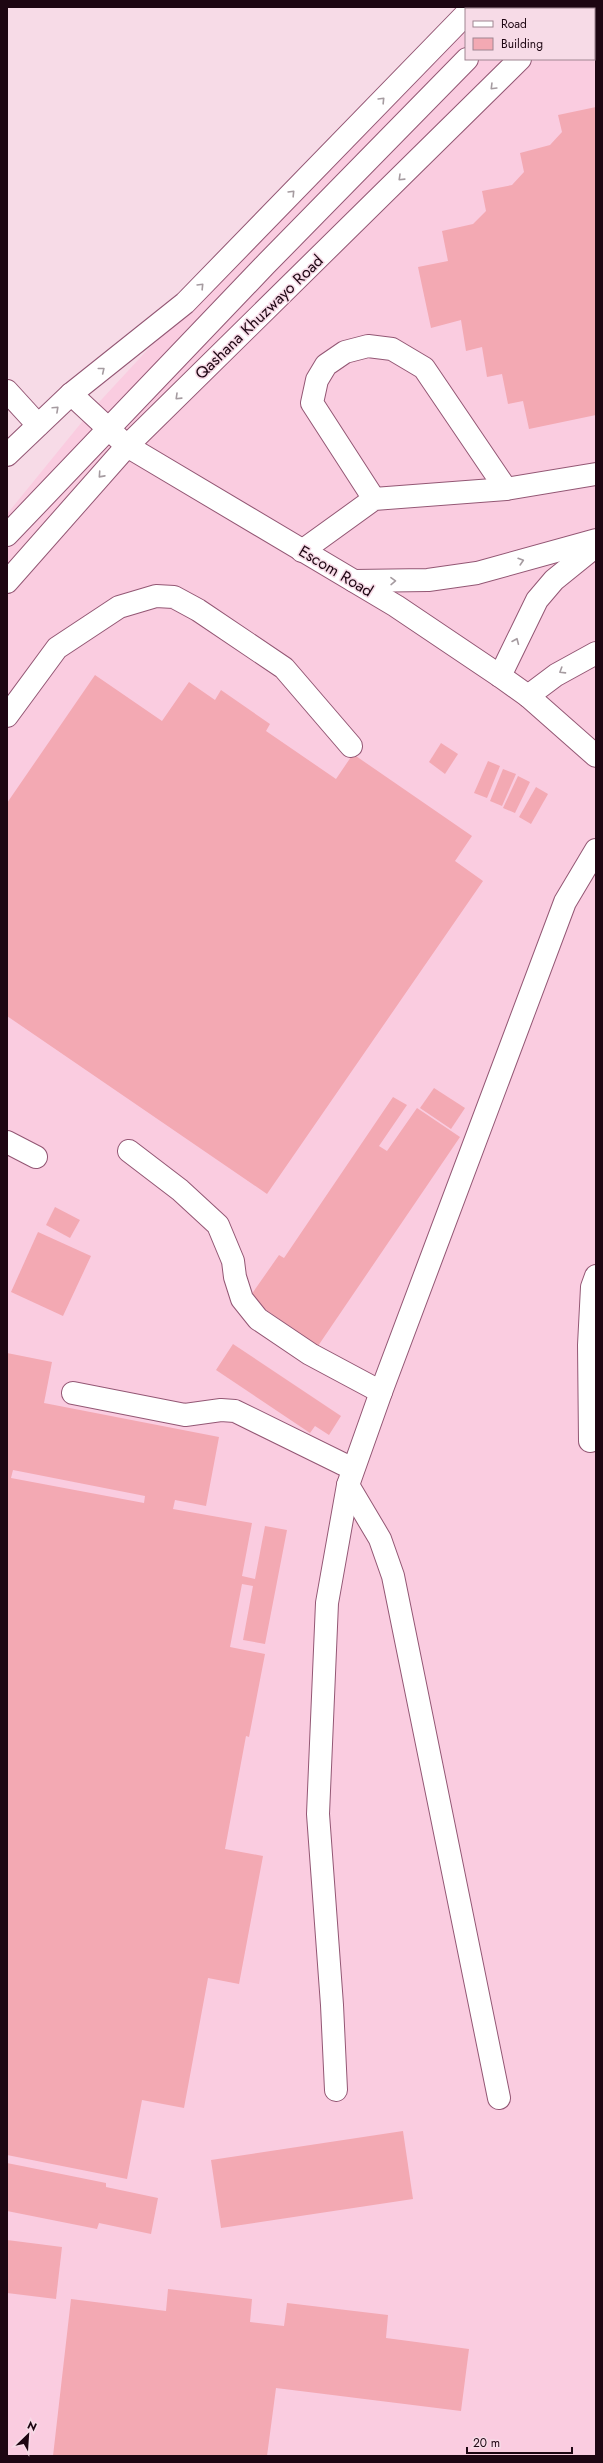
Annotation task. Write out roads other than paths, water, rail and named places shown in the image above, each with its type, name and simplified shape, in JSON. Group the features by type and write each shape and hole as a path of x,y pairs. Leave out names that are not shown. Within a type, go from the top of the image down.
{"main road":[{"path":"7,454 71,394 185,303 465,15"},
{"path":"7,535 109,427 467,60"},
{"name":"Qashana Khuzwayo Road","path":"7,582 127,446 519,60"},
{"path":"374,499 312,403 317,380 326,365 345,352 368,346 392,349 424,368 506,489"},
{"path":"7,391 38,425"},
{"name":"Escom Road","path":"71,394 109,427 127,446 396,606 500,676 528,696 596,756"},
{"path":"302,551 374,499 506,489 596,474"},
{"path":"354,582 428,580 478,573 596,540"},
{"path":"500,676 537,600 554,580 596,546"},
{"path":"7,716 57,648 119,607 156,596 174,598 198,610 284,668 351,746"},
{"path":"528,696 556,675 596,653"},
{"path":"336,2090 332,2005 318,1814 327,1603 350,1477 565,902 596,850"},
{"path":"7,1142 36,1157"},
{"path":"129,1150 180,1190 218,1225 233,1261 235,1277 242,1299 258,1319 310,1354 381,1392"},
{"path":"590,1441 590,1345 592,1287 596,1276"},
{"path":"73,1393 185,1415 221,1410 236,1411 350,1477 380,1539 393,1576 499,2098"}]}
